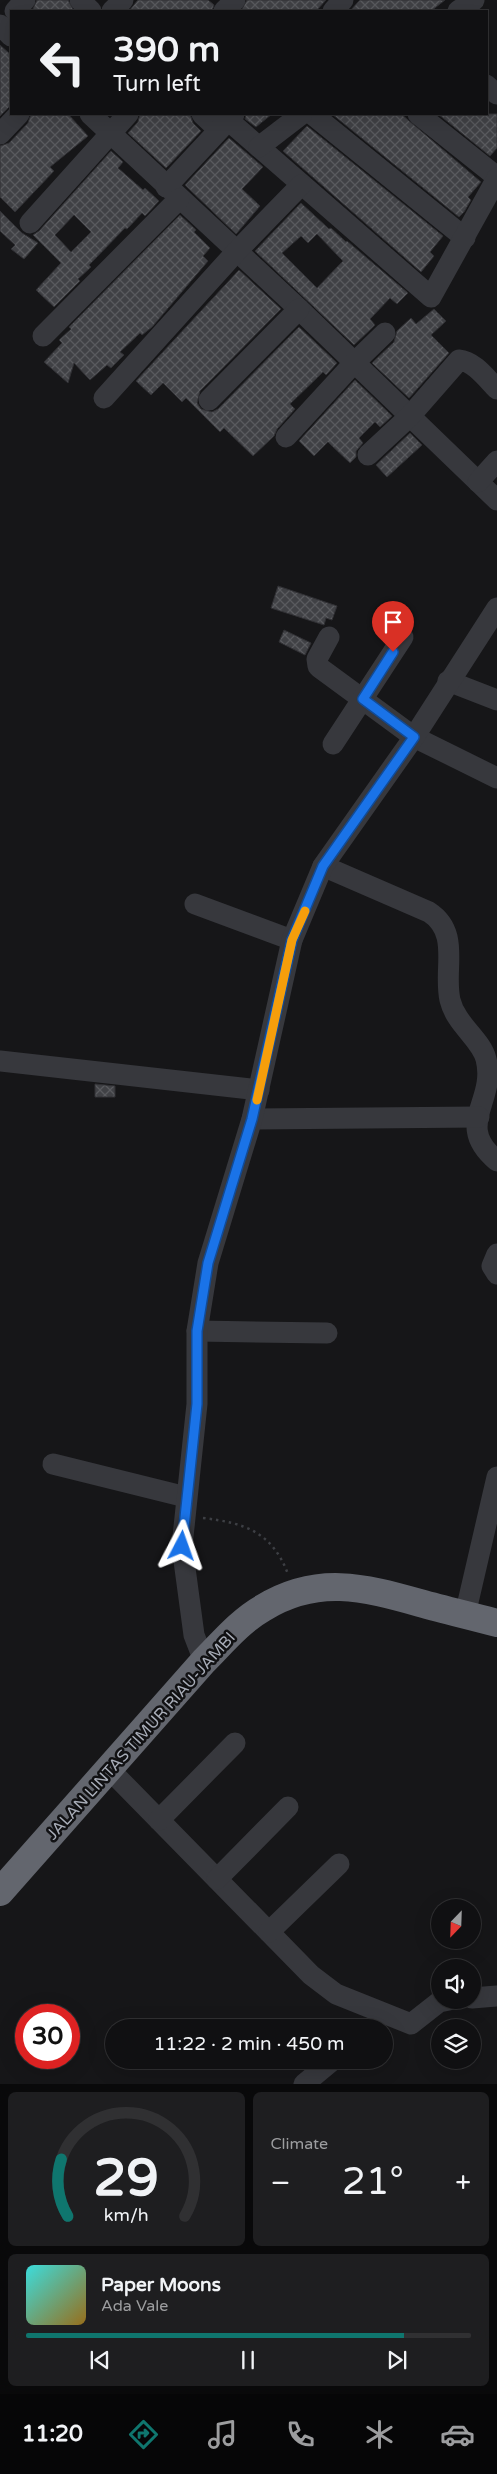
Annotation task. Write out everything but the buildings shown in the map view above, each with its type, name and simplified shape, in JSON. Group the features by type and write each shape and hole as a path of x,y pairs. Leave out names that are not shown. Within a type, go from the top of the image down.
{"highway":[{"name":"JALAN LINTAS TIMUR RIAU-JAMBI","path":"0,1892 110,1770 204,1661 240,1626 262,1608 294,1592 334,1586 359,1587 497,1623"}],"street":[{"path":"80,0 90,10"},
{"path":"113,10 123,0"},
{"path":"225,10 235,0"},
{"path":"334,10 344,0"},
{"path":"459,10 474,0"},
{"path":"0,134 18,115"},
{"path":"91,115 299,309 497,500"},
{"path":"30,222 127,115"},
{"path":"206,115 227,121 431,297 497,177 419,115"},
{"path":"259,147 301,115"},
{"path":"313,115 465,238"},
{"path":"43,336 173,193 227,121"},
{"path":"104,398 236,252 301,185"},
{"path":"209,400 299,309"},
{"path":"286,437 354,362 385,333"},
{"path":"368,455 410,416 460,360 466,361 475,367 497,389"},
{"path":"478,482 497,461"},
{"path":"204,1661 194,1635 182,1546 197,1404 197,1331 208,1263 252,1119 292,940 323,866 414,737 448,681 497,608"},
{"path":"333,744 404,636"},
{"path":"329,637 318,659 318,666 414,737 497,778"},
{"path":"448,681 497,700"},
{"path":"323,866 429,912 444,924 448,935 448,990 451,1003 458,1018 486,1057 487,1088 477,1130 480,1143 497,1161"},
{"path":"195,904 292,940"},
{"path":"0,1061 259,1090"},
{"path":"252,1119 479,1117"},
{"path":"497,1254 492,1266 497,1274"},
{"path":"197,1331 327,1334"},
{"path":"52,1464 185,1506"},
{"path":"465,1614 497,1477"},
{"path":"159,1820 235,1743"},
{"path":"110,1770 311,1975 336,1994 370,2018 411,2024 431,2008"},
{"path":"217,1879 288,1807"},
{"path":"269,1932 338,1864"},
{"path":"481,1997 497,1996"},
{"path":"304,2084 322,2069"}],"path":[{"path":"185,1506 231,1521 262,1534 284,1564 294,1592"}],"slow traffic":[{"path":"257,1100 292,940 305,911"}],"route":[{"path":"182,1546 197,1404 197,1331 208,1263 252,1119 292,940 323,866 414,737 363,699 393,652"}]}
